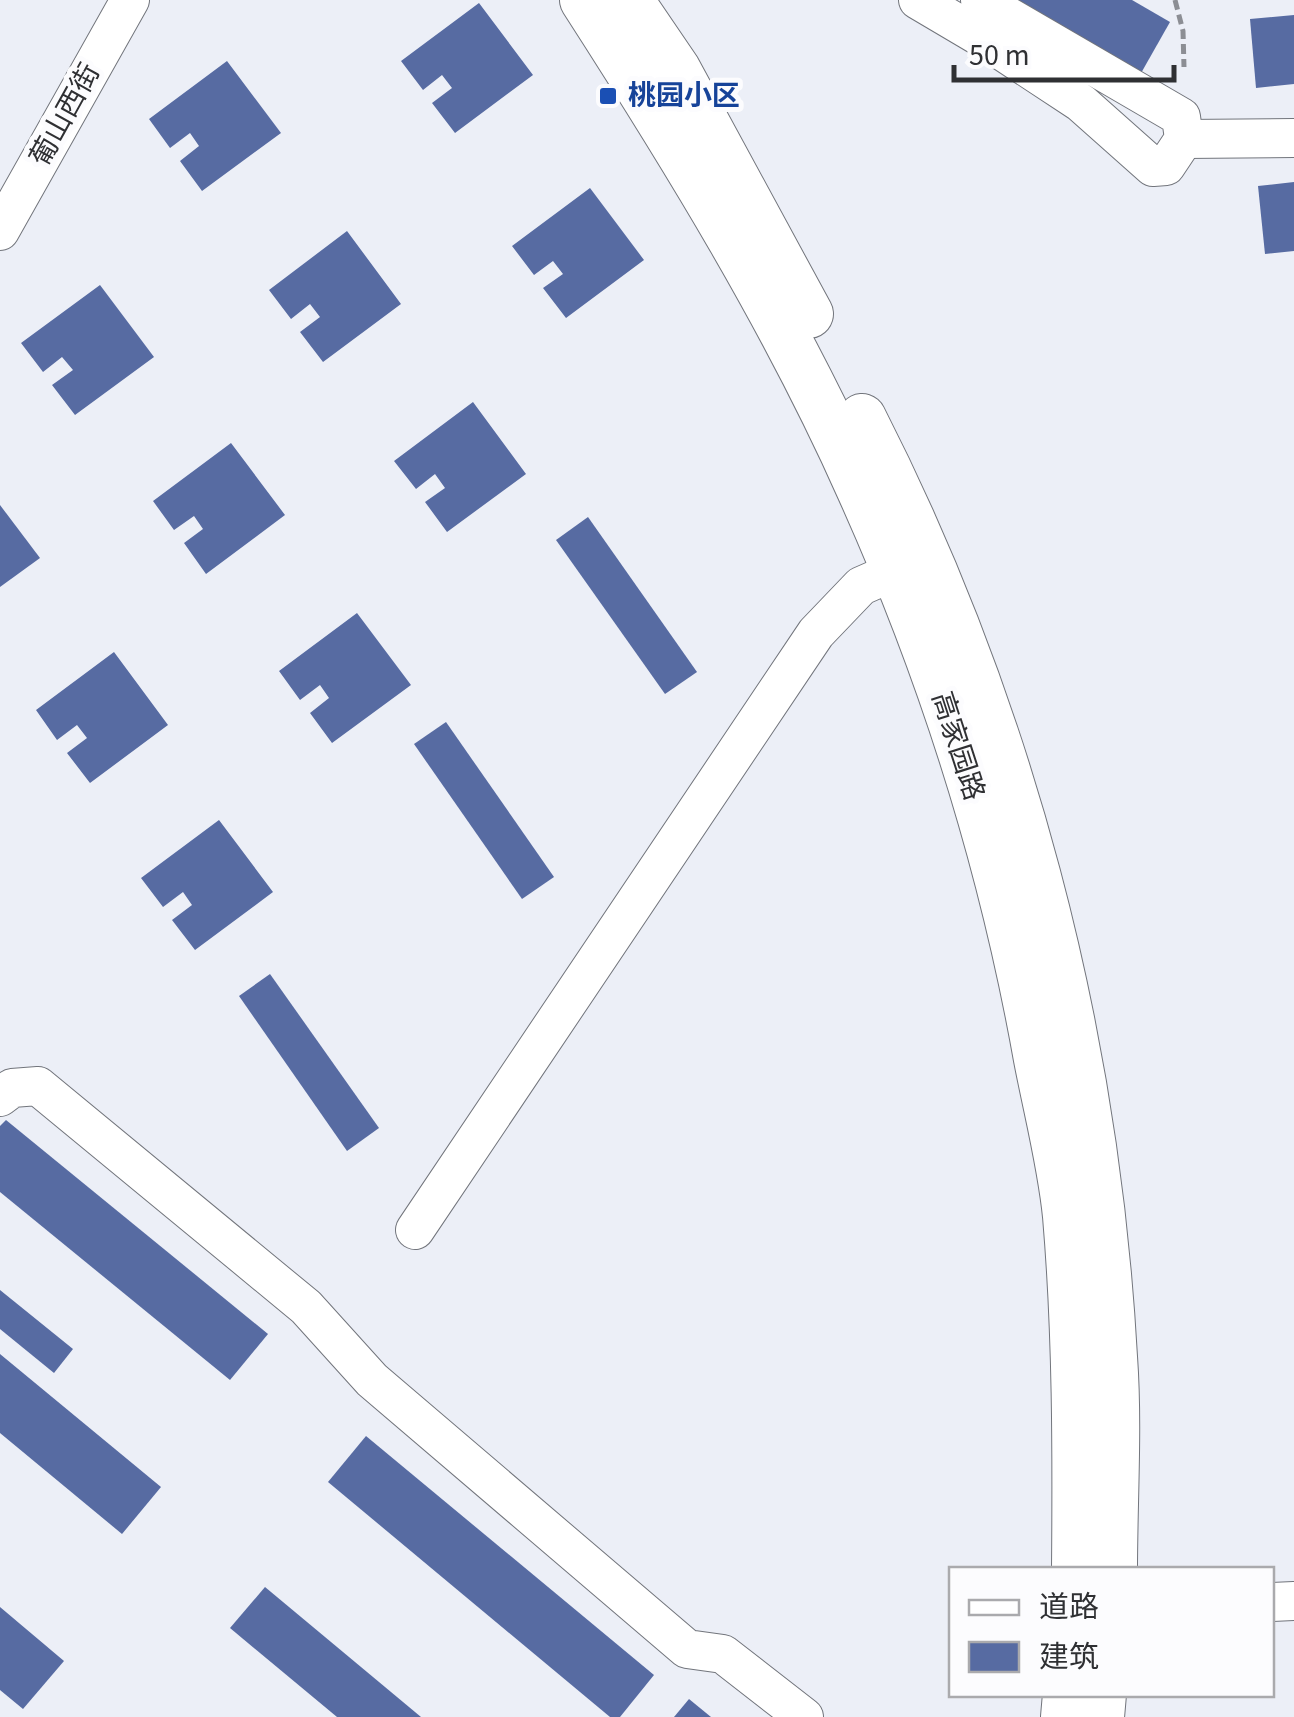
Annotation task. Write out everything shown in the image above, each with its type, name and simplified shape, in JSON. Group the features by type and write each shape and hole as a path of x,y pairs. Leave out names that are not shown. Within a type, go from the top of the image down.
{"main road":[{"name":"高家园路","path":"584,0 759,288 860,485 913,563 1012,928 1067,1213 1077,1448 1076,1567"},
{"name":"高家园路","path":"629,0 676,69 771,240 1010,776 1063,991 1094,1166 1114,1358 1113,1567"}],"street":[{"name":"葡山西街","path":"0,230 130,0"},
{"path":"918,0 1081,103 1153,167 1166,166 1184,139 1181,117 980,0"},
{"path":"1184,139 1294,138"},
{"path":"415,1230 816,632 861,586 913,563"},
{"path":"0,1096 12,1088 38,1086 306,1307 372,1380 687,1649 723,1654 804,1717"}],"path":[{"path":"1175,0 1184,31 1184,67"}],"building":[{"path":"996,0 1132,0 1170,22 1136,82"},
{"path":"479,3 533,75 455,133 432,103 452,88 442,75 423,90 401,61"},
{"path":"1294,15 1294,84 1256,88 1250,19"},
{"path":"227,61 281,133 202,191 180,161 199,146 190,133 170,148 149,119"},
{"path":"1294,182 1294,251 1265,254 1258,186"},
{"path":"590,188 644,260 566,318 543,288 563,274 553,261 534,275 512,246"},
{"path":"347,231 401,304 323,362 300,332 320,317 310,304 291,319 269,290"},
{"path":"100,285 154,357 75,415 52,385 73,370 62,357 43,372 21,343"},
{"path":"473,402 526,474 447,532 425,502 445,488 435,474 416,489 394,461"},
{"path":"231,443 285,515 206,574 184,543 203,529 194,516 174,530 153,501"},
{"path":"0,505 40,558 0,587"},
{"path":"588,517 697,672 665,694 556,540"},
{"path":"357,613 411,685 332,743 310,713 329,698 320,685 300,700 279,671"},
{"path":"114,652 168,725 90,783 67,753 87,738 77,725 57,740 36,710"},
{"path":"446,722 554,877 522,899 414,744"},
{"path":"219,820 273,892 195,950 172,920 192,905 183,892 163,907 141,878"},
{"path":"270,974 379,1128 347,1151 239,996"},
{"path":"6,1120 268,1334 230,1380 0,1192 0,1126"},
{"path":"0,1290 73,1349 54,1373 0,1329"},
{"path":"0,1354 161,1487 122,1534 0,1433"},
{"path":"366,1436 654,1675 620,1717 610,1717 328,1482"},
{"path":"265,1587 421,1717 337,1717 230,1628"},
{"path":"0,1607 64,1661 23,1709 0,1690"},
{"path":"689,1699 711,1717 674,1717"}],"place":[{"name":"桃园小区","path":"608,96"}]}
